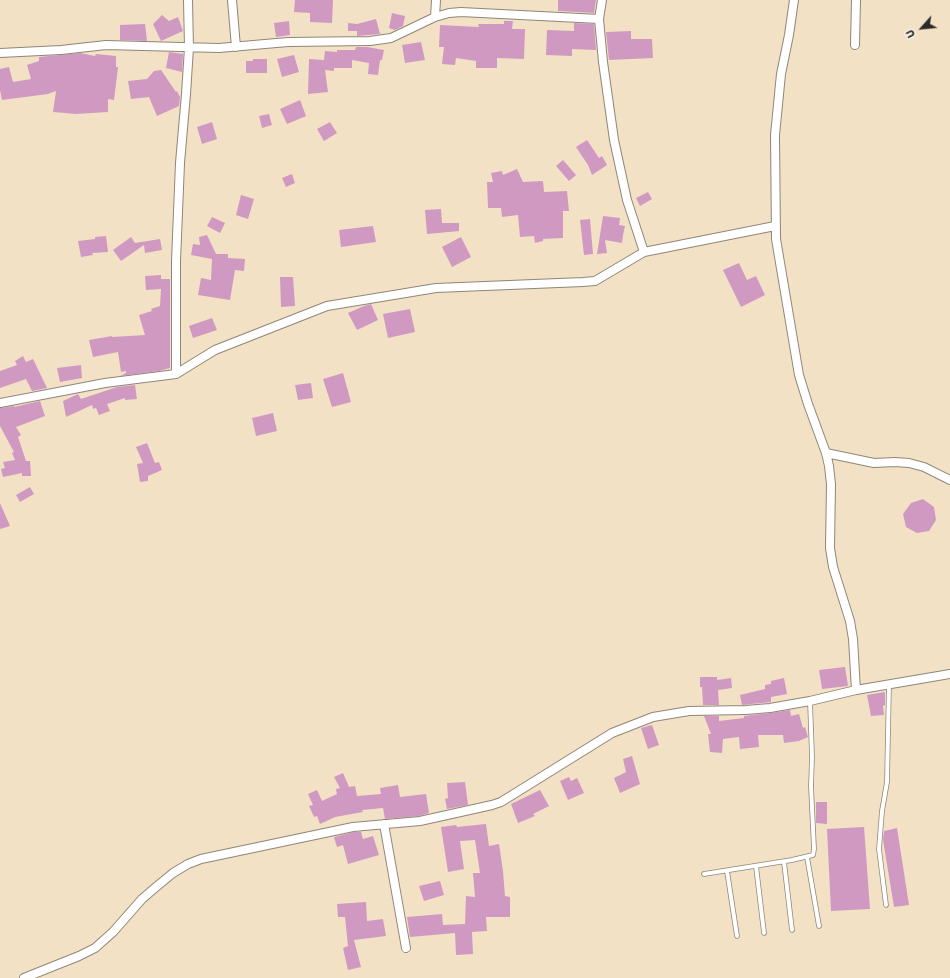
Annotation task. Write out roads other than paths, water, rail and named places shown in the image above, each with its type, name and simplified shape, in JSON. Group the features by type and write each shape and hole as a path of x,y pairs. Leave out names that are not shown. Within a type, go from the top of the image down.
{"street":[{"path":"176,374 176,261 180,163 189,48 188,0"},
{"path":"232,0 236,47"},
{"path":"435,17 436,0"},
{"path":"602,0 598,19 614,140 627,200 644,252"},
{"path":"794,0 781,74 775,136 775,226 783,285 799,375 826,453 831,484 830,548 833,567 850,621 856,690"},
{"path":"855,45 856,0"},
{"path":"0,53 61,50 106,45 219,48 288,42 377,40 391,38 435,17 460,12 598,19"},
{"path":"0,403 105,383 176,374 215,350 327,306 436,288 583,282 595,280 644,252 775,226"},
{"path":"826,453 874,462 895,462 924,466 950,480"},
{"path":"24,978 95,948 113,932 142,899 173,873 188,864 354,827 420,821 456,814 501,802 612,732 653,718 689,711 770,708 810,701 856,690 950,674"},
{"path":"384,824 406,948"}],"lane":[{"path":"886,905 878,849 887,782 889,684"},
{"path":"704,874 784,862 807,857 812,855 814,852 811,786 812,757 810,701"},
{"path":"807,857 819,926"},
{"path":"784,862 792,930"},
{"path":"756,866 764,933"},
{"path":"727,870 737,936"}]}
